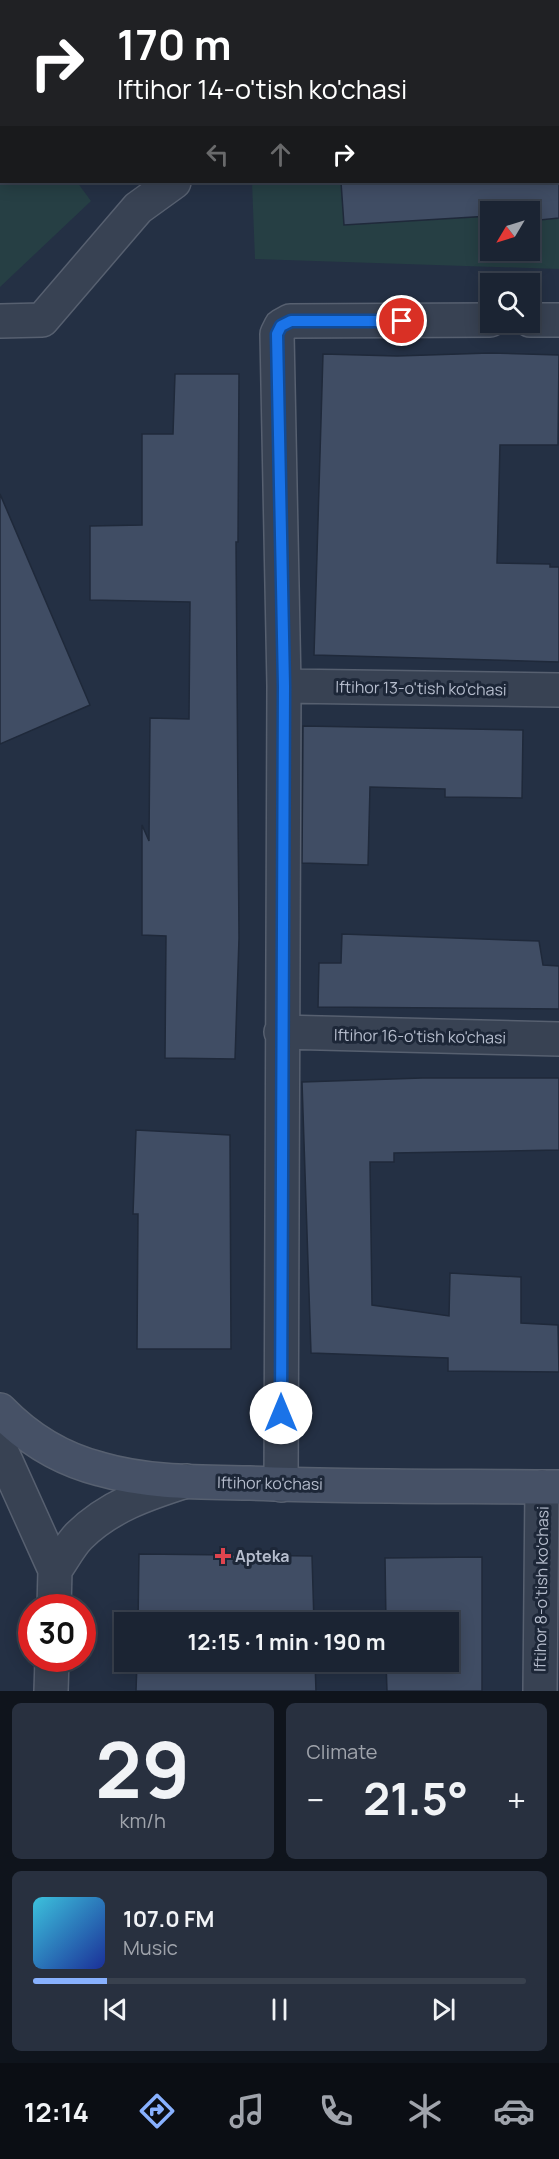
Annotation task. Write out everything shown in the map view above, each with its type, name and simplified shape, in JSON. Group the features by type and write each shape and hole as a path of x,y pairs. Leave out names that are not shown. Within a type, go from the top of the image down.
{"main road":[{"name":"Iftihor ko'chasi","path":"0,1410 18,1429 55,1454 100,1469 143,1478 281,1485 551,1487"}],"street":[{"path":"0,321 42,320 138,208 173,183"},
{"path":"281,1485 284,686 277,334 281,326 291,321 480,320"},
{"path":"540,320 559,320"},
{"name":"Iftihor 13-o'tish ko'chasi","path":"284,686 559,690"},
{"name":"Iftihor 16-o'tish ko'chasi","path":"281,1032 559,1039"},
{"path":"0,1448 55,1570 54,1594"},
{"path":"55,1570 78,1536 110,1512 146,1493 187,1481"},
{"name":"Iftihor 8-o'tish ko'chasi","path":"540,1691 551,1487"},
{"path":"51,1691 52,1672"}],"green space":[{"path":"0,183 78,183 91,201 0,287"},
{"path":"252,183 559,183 559,269 255,259"}],"building":[{"path":"341,183 559,183 559,218 540,220 540,201 480,201 480,217 344,225"},
{"path":"490,353 559,355 558,445 500,445 497,563 550,564 550,567 559,567 559,662 314,655 323,354 397,356"},
{"path":"175,374 239,374 238,542 236,542 239,938 235,1059 165,1058 166,936 142,935 142,825 149,841 150,718 189,719 190,602 90,600 90,526 142,525 142,434 173,434"},
{"path":"0,494 90,705 0,744"},
{"path":"303,726 523,730 522,798 445,797 445,789 370,787 368,865 302,863"},
{"path":"342,934 539,941 543,965 559,966 559,1009 318,1007 319,963 341,963"},
{"path":"422,1078 559,1078 559,1150 394,1153 394,1162 370,1162 372,1305 449,1316 450,1273 521,1277 521,1323 558,1325 559,1372 448,1371 448,1358 311,1353 302,1082"},
{"path":"136,1130 230,1135 231,1349 137,1349 138,1214 133,1214"},
{"path":"139,1554 312,1556 314,1612 138,1612"},
{"path":"482,1557 482,1691 387,1691 386,1672 459,1672 459,1612 386,1612 385,1558"},
{"path":"137,1672 315,1672 316,1691 136,1691"}],"place":[{"name":"Apteka","path":"223,1556"}],"route":[{"path":"281,1413 284,686 277,334 281,326 291,321 402,321"}]}
